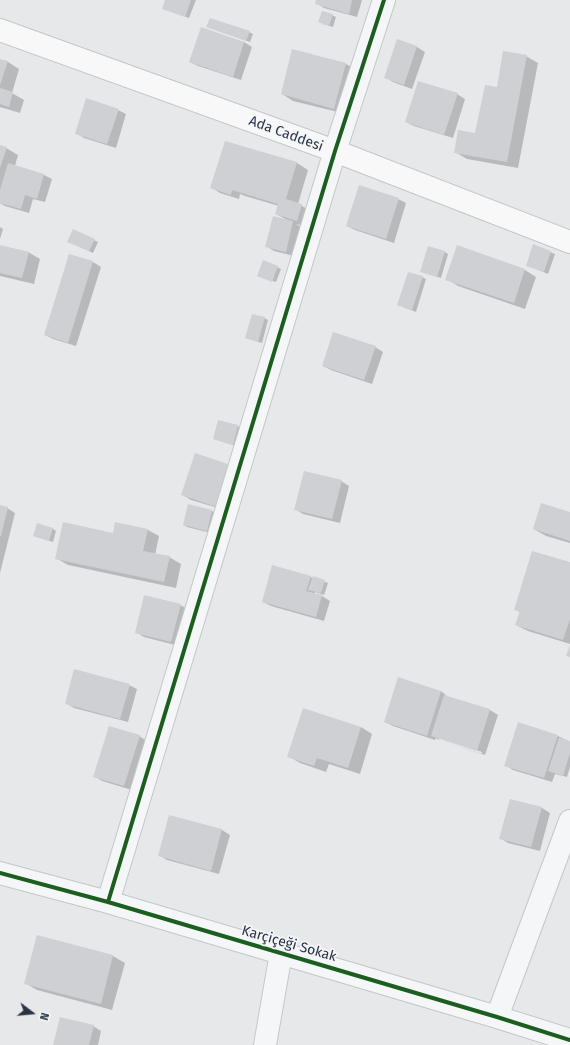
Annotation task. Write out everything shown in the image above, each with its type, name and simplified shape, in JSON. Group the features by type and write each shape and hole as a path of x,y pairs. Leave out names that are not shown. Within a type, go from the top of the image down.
{"main road":[{"name":"Ada Caddesi","path":"0,30 335,151 570,242"}],"street":[{"path":"108,902 335,151 384,0"},
{"path":"497,1017 570,820"},
{"name":"Karçiçeği Sokak","path":"0,873 108,902 570,1040"},
{"path":"265,1045 281,954"}],"building":[{"path":"165,0 191,0 185,17 162,9"},
{"path":"316,0 352,0 349,14 315,4"},
{"path":"322,11 333,14 329,26 318,22"},
{"path":"210,18 250,31 246,41 206,27"},
{"path":"201,27 244,42 233,77 189,62"},
{"path":"397,39 417,46 404,85 384,78"},
{"path":"292,49 346,63 334,109 281,94"},
{"path":"503,51 527,55 507,162 454,153 458,130 475,133 485,85 497,87"},
{"path":"0,59 8,61 0,85"},
{"path":"418,81 458,93 444,135 405,122"},
{"path":"0,88 13,92 9,107 0,104"},
{"path":"86,98 119,109 107,144 75,134"},
{"path":"225,141 297,162 286,199 302,204 297,221 275,214 278,204 232,190 231,195 210,188"},
{"path":"0,145 7,147 0,168"},
{"path":"8,163 44,174 37,199 25,195 21,209 0,203 0,190"},
{"path":"359,185 399,198 386,239 346,226"},
{"path":"273,216 293,221 286,252 265,247"},
{"path":"73,229 95,239 89,251 67,242"},
{"path":"533,244 551,251 544,272 526,266"},
{"path":"0,245 29,252 22,278 0,273"},
{"path":"457,245 525,269 514,303 445,280"},
{"path":"428,246 445,251 437,277 420,272"},
{"path":"69,254 93,261 68,343 44,335"},
{"path":"263,260 278,266 272,282 257,276"},
{"path":"408,272 423,276 412,310 397,305"},
{"path":"252,314 265,317 258,342 245,338"},
{"path":"333,332 376,346 364,380 322,366"},
{"path":"218,420 238,425 233,445 213,439"},
{"path":"195,453 231,465 217,507 181,495"},
{"path":"304,471 342,480 332,519 294,510"},
{"path":"541,503 570,512 570,541 533,529"},
{"path":"188,504 212,510 207,531 183,525"},
{"path":"0,505 8,507 1,536 0,536"},
{"path":"63,522 113,533 115,522 148,529 143,551 170,556 164,582 55,559"},
{"path":"37,523 53,528 49,541 33,536"},
{"path":"532,551 570,562 570,619 563,640 515,625 520,611 514,610"},
{"path":"272,565 311,576 306,591 322,595 316,617 262,602"},
{"path":"313,576 325,580 321,593 308,590"},
{"path":"144,595 181,604 171,642 135,633"},
{"path":"570,645 570,657 566,656"},
{"path":"74,669 130,684 120,719 65,704"},
{"path":"398,677 441,691 427,736 384,722"},
{"path":"444,695 490,709 477,751 431,736"},
{"path":"303,708 361,727 348,768 317,758 314,766 287,757"},
{"path":"518,722 558,735 544,778 504,766"},
{"path":"109,726 140,735 124,786 93,777"},
{"path":"559,738 570,741 570,753 563,776 548,771"},
{"path":"510,799 542,807 531,847 499,839"},
{"path":"169,815 222,829 211,871 158,856"},
{"path":"37,935 113,955 101,1004 24,984"},
{"path":"60,1017 94,1025 89,1045 53,1045"}],"cycle path":[{"path":"108,902 335,151 384,0"},
{"path":"0,873 108,902 570,1040"}]}
